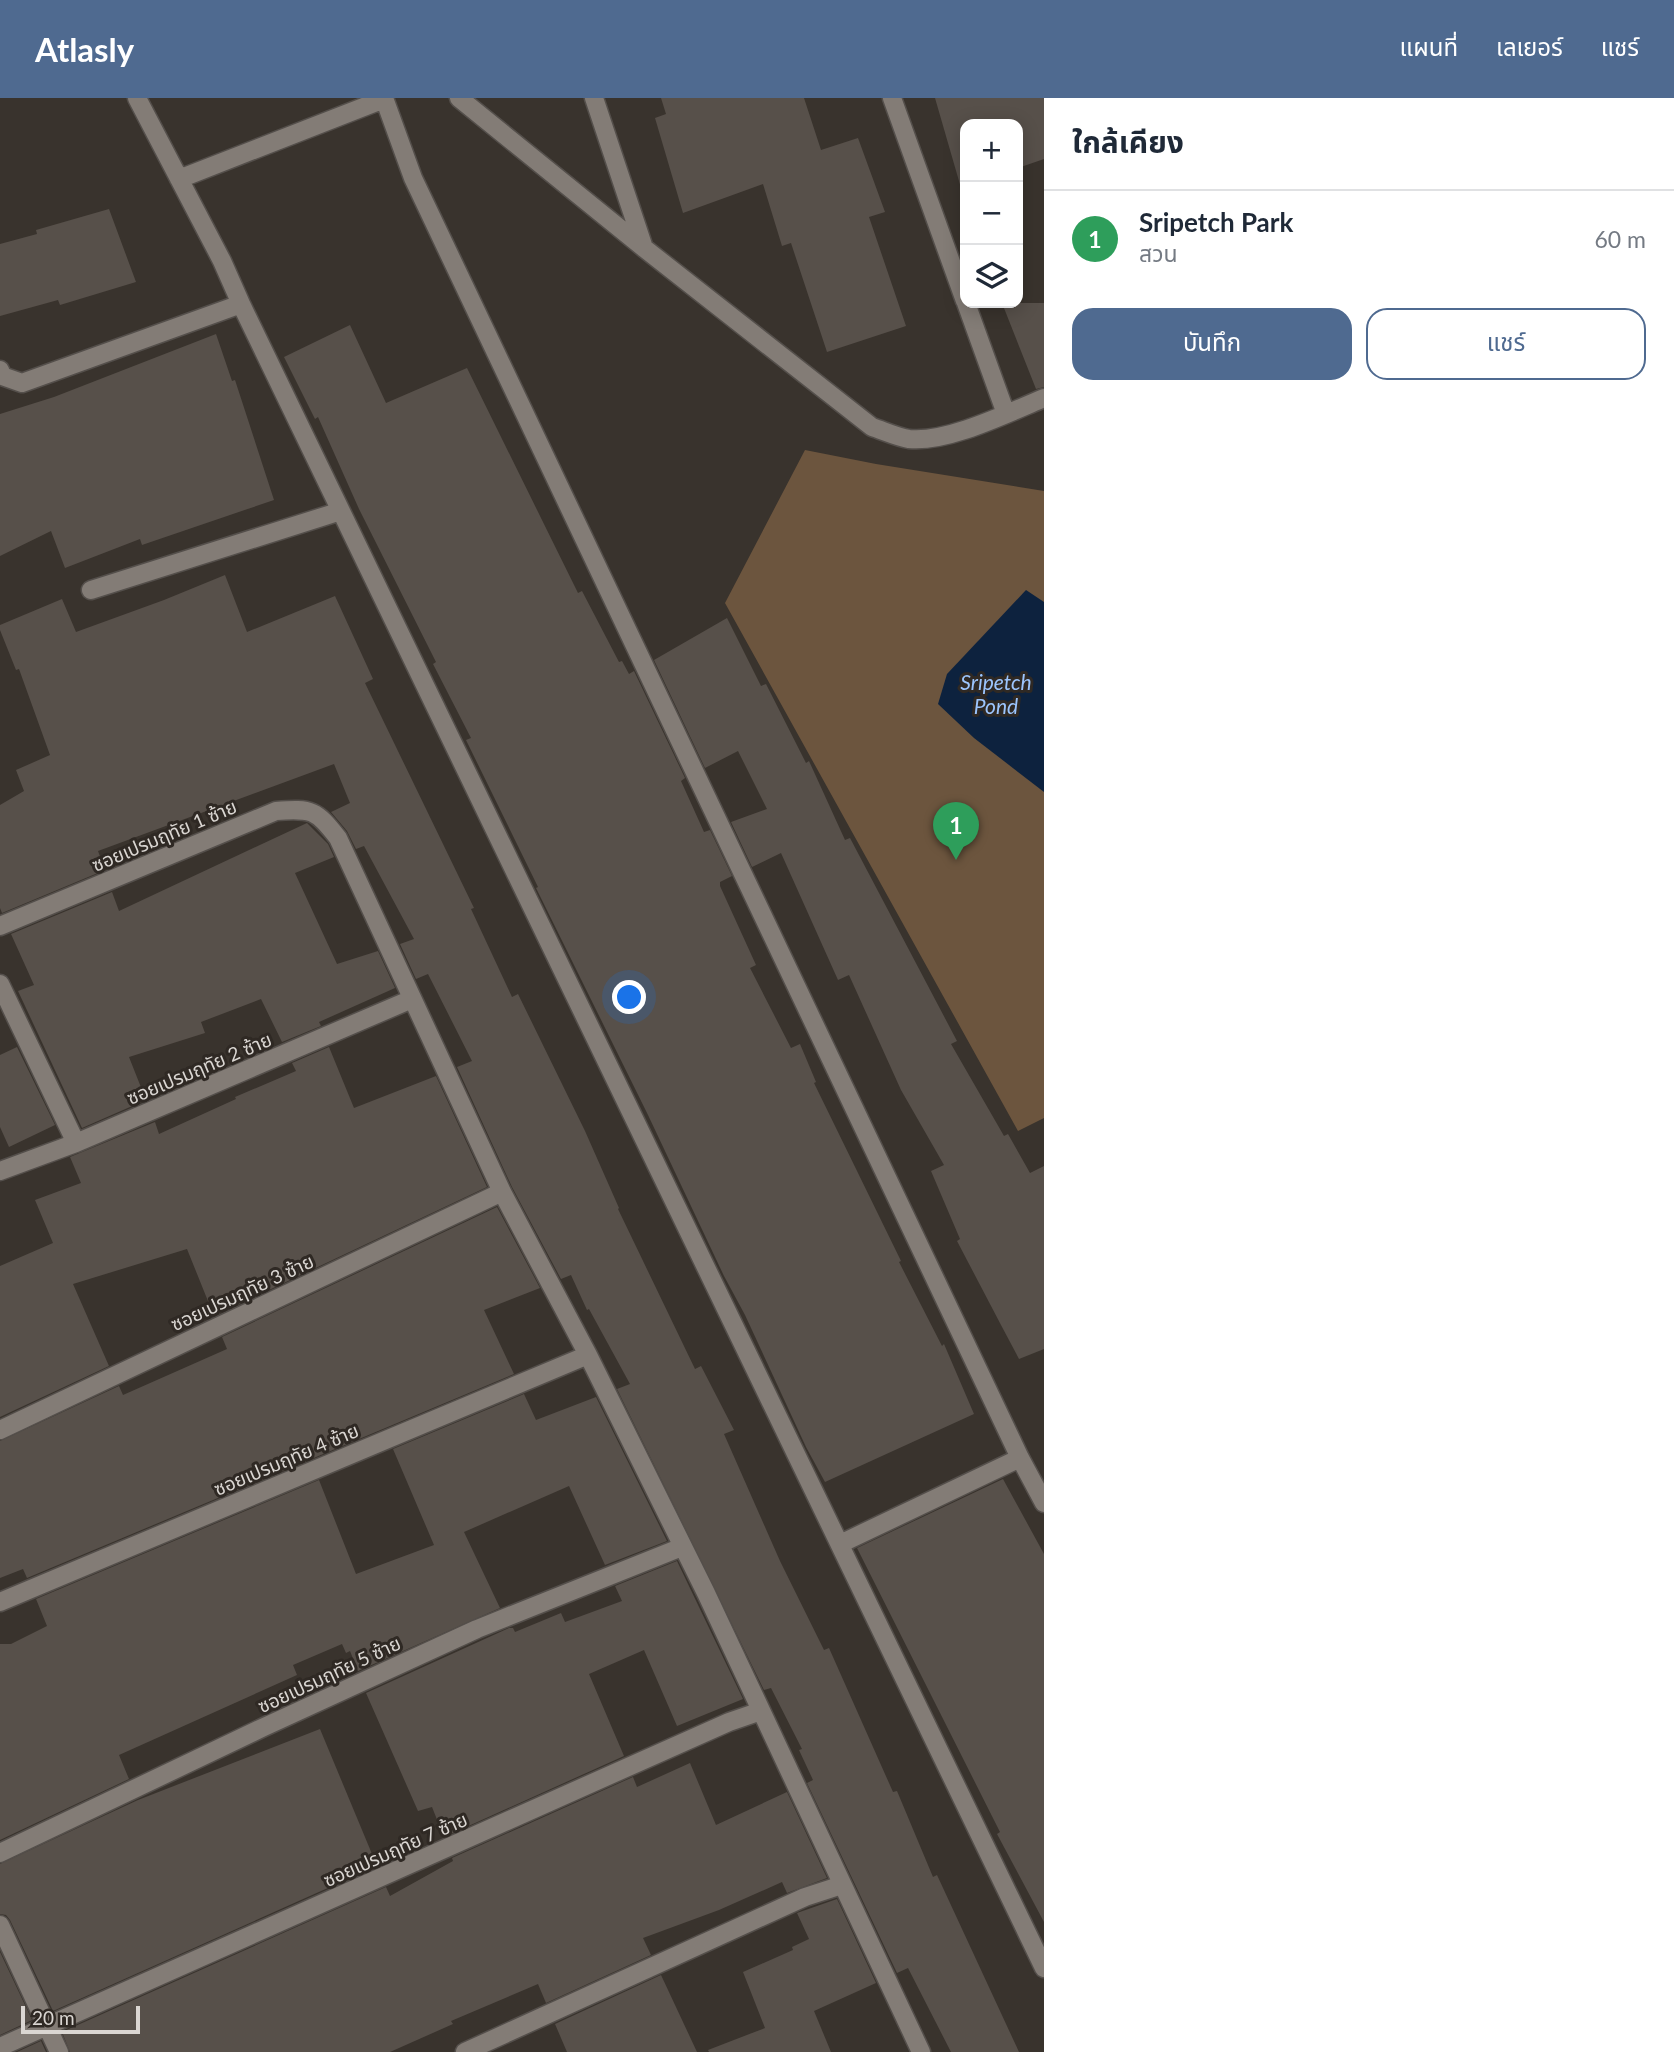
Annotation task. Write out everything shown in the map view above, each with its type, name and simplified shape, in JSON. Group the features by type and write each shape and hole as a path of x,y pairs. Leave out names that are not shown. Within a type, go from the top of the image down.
{"street":[{"path":"137,98 222,261 1044,1968"},
{"path":"179,178 384,98 413,177 1020,1458 1044,1503"},
{"path":"459,98 872,428 907,439 930,439 1006,414 1044,398"},
{"path":"594,98 644,248"},
{"path":"892,98 960,285"},
{"path":"0,370 2,376 22,383 241,304"},
{"path":"968,308 1006,414"},
{"path":"91,590 341,511"},
{"name":"ซอยเปรมฤทัย 1 ซ้าย","path":"0,926 276,811 300,809 321,816 338,838 502,1192 588,1355 682,1547 920,2052"},
{"path":"0,984 76,1143"},
{"name":"ซอยเปรมฤทัย 2 ซ้าย","path":"0,1171 76,1143 412,999"},
{"name":"ซอยเปรมฤทัย 3 ซ้าย","path":"0,1430 502,1192"},
{"name":"ซอยเปรมฤทัย 4 ซ้าย","path":"0,1602 588,1355"},
{"path":"840,1544 1020,1458"},
{"name":"ซอยเปรมฤทัย 5 ซ้าย","path":"0,1853 478,1629 682,1547"},
{"name":"ซอยเปรมฤทัย 7 ซ้าย","path":"0,2047 729,1722 761,1711"},
{"path":"465,2052 805,1897 842,1885"},
{"path":"0,1925 59,2052"}],"shaded area":[{"path":"805,450 1044,491 1044,1118 1018,1131 725,603"}],"water":[{"name":"Sripetch Pond","path":"1026,590 1044,602 1044,792 974,738 938,704 947,674"}],"building":[{"path":"661,98 804,98 821,150 858,138 885,212 869,217 906,326 827,352 791,243 782,246 763,184 683,213 655,118 666,114"},
{"path":"935,98 1044,98 1044,159 1023,166 1023,119 960,119 960,185"},
{"path":"109,209 136,282 60,305 58,300 0,316 0,244 37,234 36,230"},
{"path":"1023,303 1044,303 1044,387 1036,389 1004,308 1023,308"},
{"path":"350,325 386,403 467,368 578,593 582,591 619,662 622,661 629,674 634,671 685,778 681,781 704,832 710,830 732,876 720,882 720,886 756,965 750,968 791,1048 800,1044 816,1082 814,1083 901,1261 899,1262 942,1346 944,1344 974,1414 825,1482 536,888 538,887 466,740 471,738 433,664 436,662 359,509 318,417 315,419 284,357"},
{"path":"216,334 232,381 235,380 274,500 142,545 140,539 65,568 51,531 0,556 0,414 54,397"},
{"path":"225,575 247,632 335,596 373,679 365,683 474,908 471,909 512,997 518,994 585,1131 618,1209 695,1369 701,1366 734,1430 724,1434 780,1561 824,1650 829,1648 893,1792 897,1791 933,1877 937,1875 1019,2052 951,2052 908,1968 897,1973 807,1783 813,1780 799,1750 802,1749 771,1688 764,1690 617,1389 630,1384 589,1309 587,1310 571,1275 561,1279 512,1187 457,1067 472,1061 428,974 416,979 400,944 414,939 364,846 356,849 347,831 331,812 350,803 334,764 98,851 105,870 2,913 0,805 24,791 16,770 50,755 0,625 62,599 76,632"},
{"path":"727,618 761,686 766,684 806,763 809,761 845,840 850,838 957,1041 951,1044 1004,1136 1008,1134 1030,1173 1044,1166 1044,1349 1019,1359 957,1241 960,1239 931,1171 944,1165 901,1090 849,975 838,980 781,853 752,867 731,822 767,809 738,751 705,768 654,660"},
{"path":"307,823 328,844 334,857 295,873 337,964 378,951 395,988 319,1022 321,1026 282,1042 261,999 201,1022 205,1033 129,1057 146,1100 82,1128 18,991 34,985 11,934 112,892 119,911"},
{"path":"17,1047 55,1125 9,1147 0,1127 0,1055"},
{"path":"329,1047 354,1108 436,1076 487,1187 214,1316 187,1249 73,1284 109,1366 0,1417 0,1266 53,1243 35,1200 81,1183 70,1157 155,1122 159,1134 296,1071 292,1063"},
{"path":"497,1207 540,1288 484,1310 514,1374 27,1578 23,1569 0,1578 0,1441 119,1386 123,1395 227,1349 222,1337"},
{"path":"524,1394 536,1420 596,1397 667,1541 605,1565 569,1486 464,1532 500,1608 358,1671 350,1651 346,1653 342,1644 293,1665 297,1675 119,1755 129,1779 0,1840 0,1644 11,1644 47,1626 36,1599 319,1480 356,1574 434,1545 393,1449"},
{"path":"1003,1479 1044,1554 1044,1922 997,1834 1000,1832 857,1548"},
{"path":"677,1561 743,1699 677,1726 644,1650 589,1674 624,1756 444,1837 432,1807 418,1811 366,1693 509,1628 513,1628 515,1632 561,1613 565,1622 622,1601 615,1586"},
{"path":"320,1729 377,1866 53,2011 10,1920 6,1915 0,1914 0,1864 138,1800"},
{"path":"690,1763 716,1825 787,1792 827,1878 787,1893 782,1882 719,1910 643,1938 651,1955 546,2003 538,1984 451,2021 453,2024 390,2052 70,2052 62,2032 386,1887 390,1896 453,1861 452,1858 633,1777 637,1787"},
{"path":"837,1899 876,1983 814,2011 831,2052 709,2052 708,2050 765,2028 743,1972 793,1950 792,1947 809,1939 797,1913"},
{"path":"0,1952 32,2020 0,2035"},
{"path":"661,1975 697,2052 567,2052 555,2024"},
{"path":"41,2041 46,2052 17,2052"}],"place":[{"name":"Sripetch Park","path":"956,860"}]}
